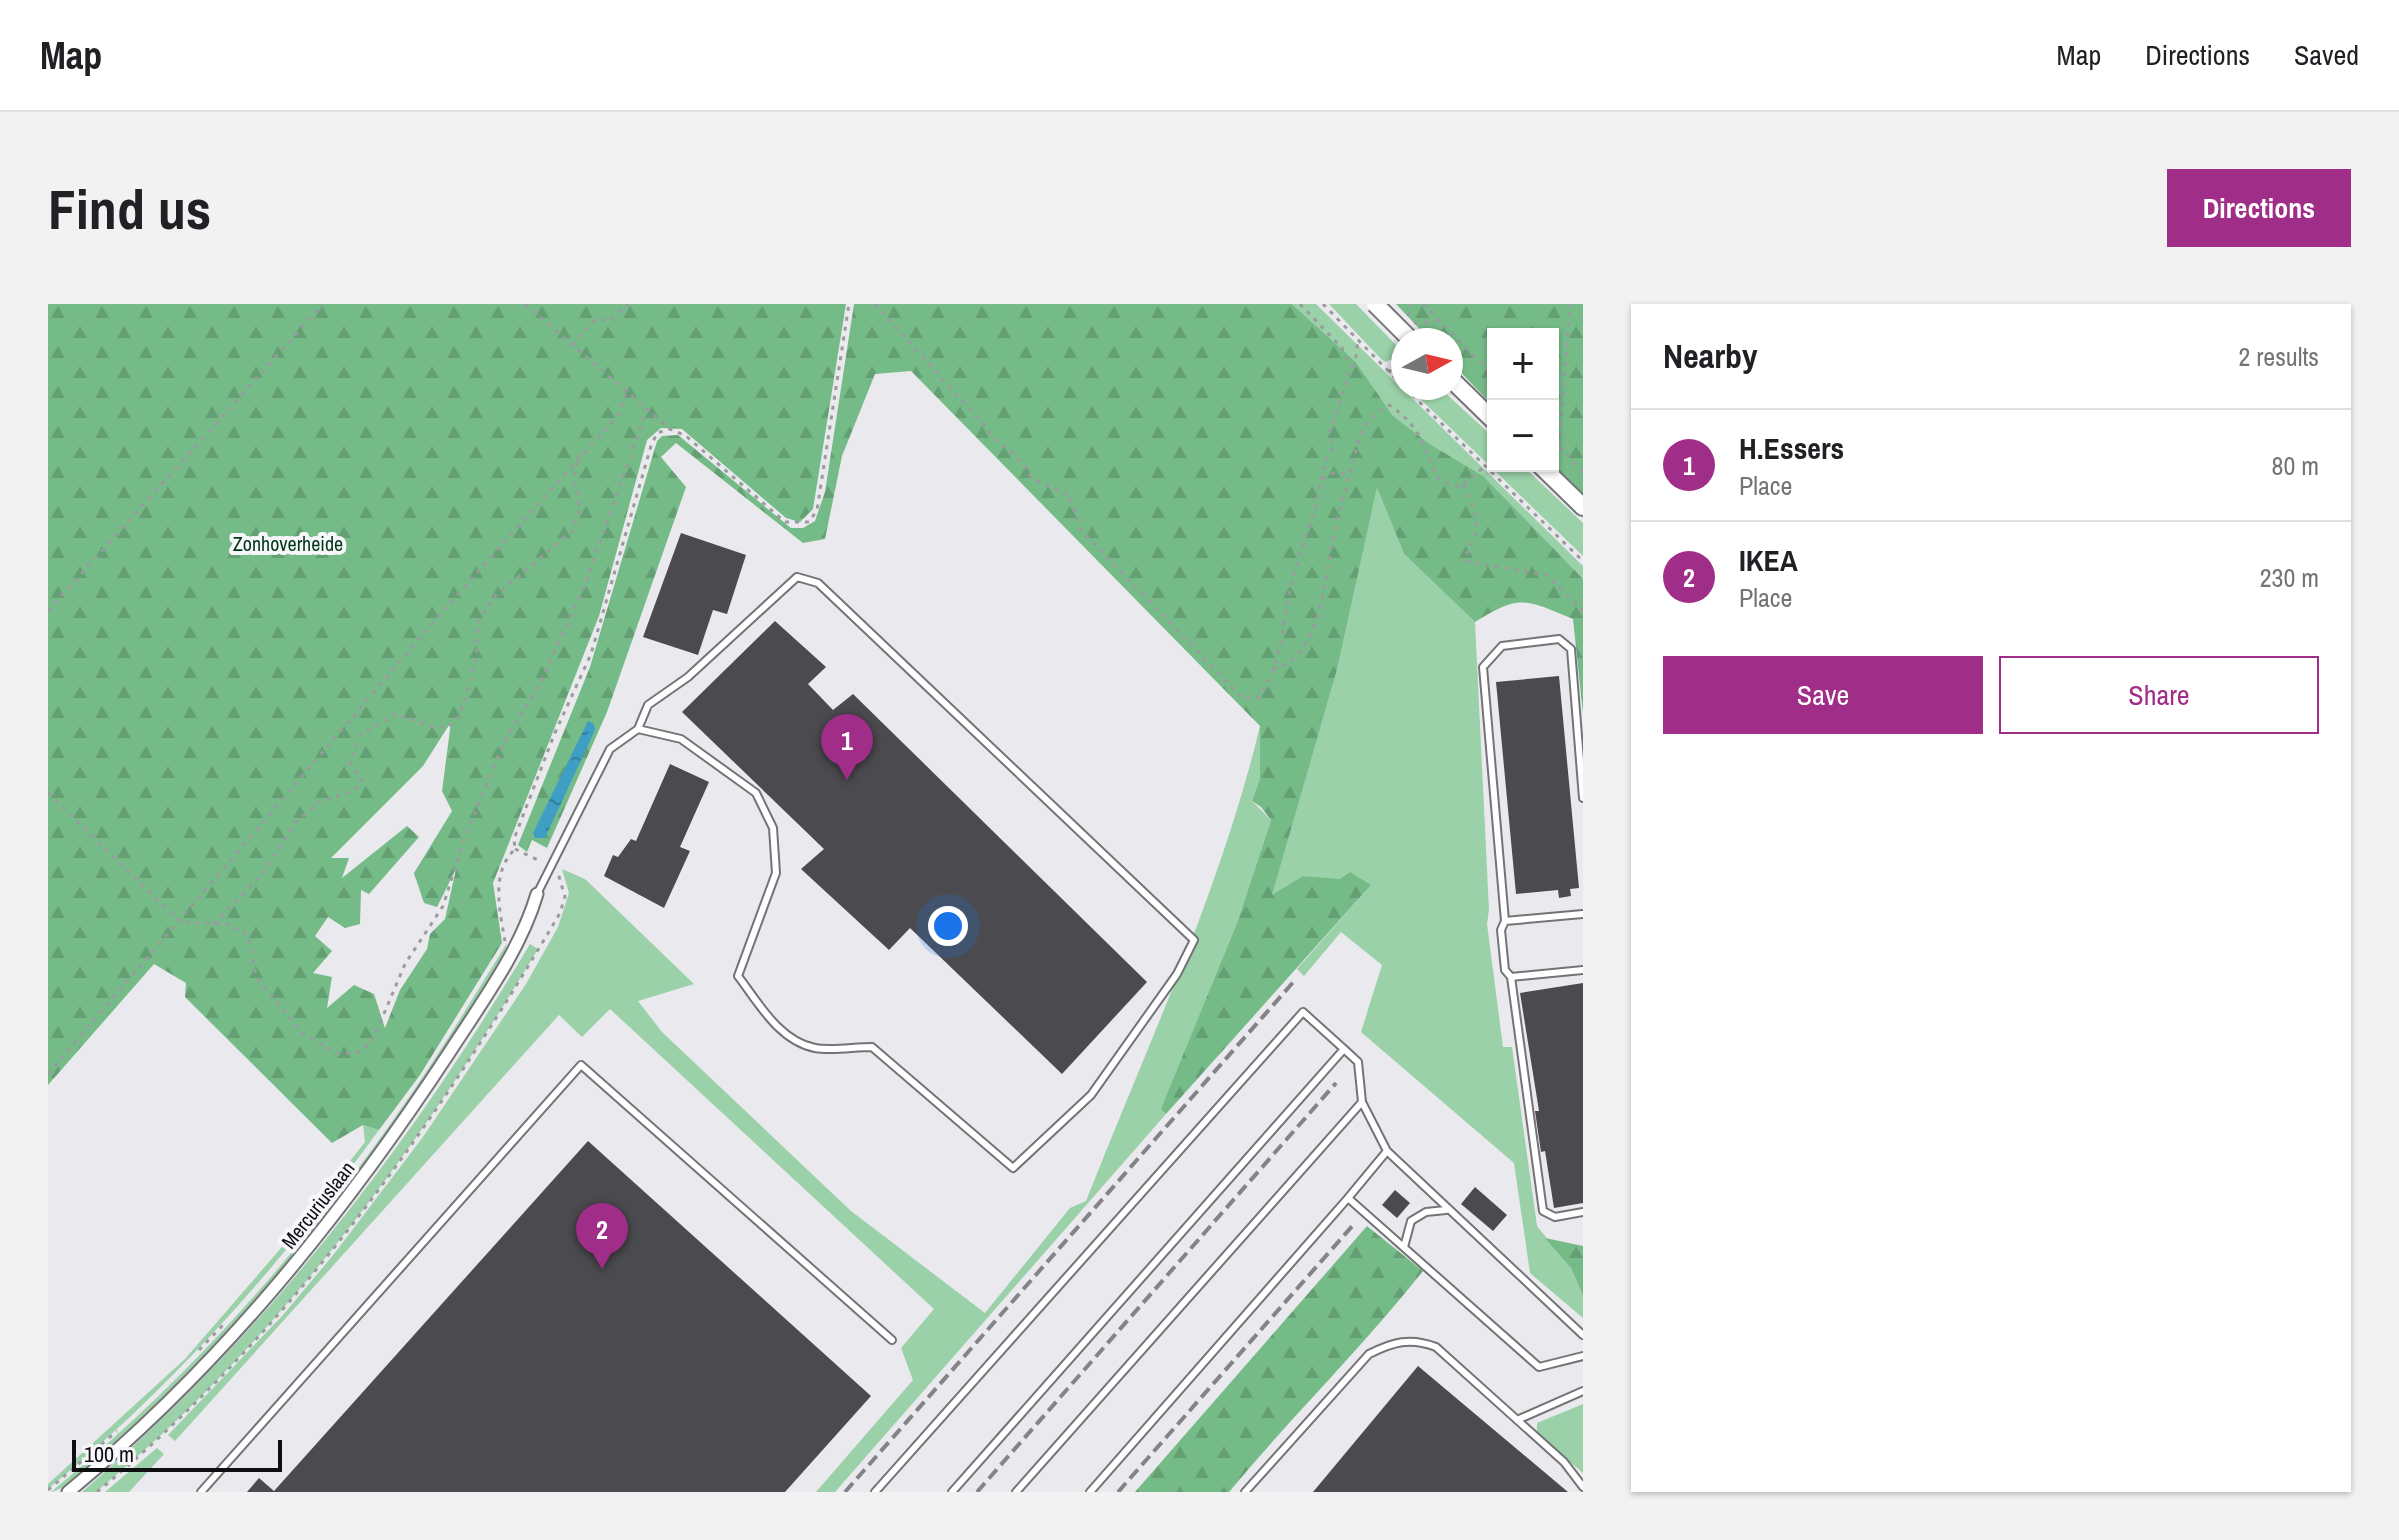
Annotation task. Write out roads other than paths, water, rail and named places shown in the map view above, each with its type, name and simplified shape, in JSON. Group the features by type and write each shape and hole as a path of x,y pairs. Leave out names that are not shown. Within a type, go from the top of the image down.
{"main road":[{"path":"1375,304 1397,328"},
{"path":"1463,391 1487,414"},
{"path":"1547,472 1583,507"}],"street":[{"name":"Mercuriuslaan","path":"68,1492 157,1414 283,1280 393,1138 488,993 529,922 537,894"}],"lane":[{"path":"537,894 610,749 638,729 648,705 688,677 797,577 818,583 1194,940 1177,974 1091,1095 1013,1168 872,1047 814,1048 781,1031 738,976 776,873 773,828 756,793 681,739 638,729"},
{"path":"1583,798 1571,649 1559,639 1502,646 1483,667 1505,921 1501,930 1505,970 1511,977 1543,1211 1555,1217 1583,1212"},
{"path":"1505,921 1583,914"},
{"path":"1511,977 1583,970"},
{"path":"875,1492 1303,1012 1358,1062 1362,1102 1387,1151 1446,1210 1583,1335"},
{"path":"952,1492 1344,1049"},
{"path":"201,1492 581,1065 892,1340"},
{"path":"1016,1492 1362,1102"},
{"path":"1090,1492 1387,1151"},
{"path":"1348,1198 1539,1367 1583,1356"},
{"path":"1404,1247 1411,1221 1426,1212 1446,1210"},
{"path":"1245,1492 1369,1354 1389,1344 1416,1339 1436,1347 1564,1462 1583,1487"},
{"path":"1517,1420 1583,1391"}],"water":[{"path":"588,721 594,724 595,730 545,838 535,838 533,833"}],"railway":[{"path":"845,1492 1296,979"},
{"path":"977,1492 1336,1083"},
{"path":"1118,1492 1354,1224"}],"place":[{"name":"H.Essers","path":"847,780"},
{"name":"IKEA","path":"602,1269"}],"park label":[{"name":"Zonhoverheide","path":"288,544"}]}
